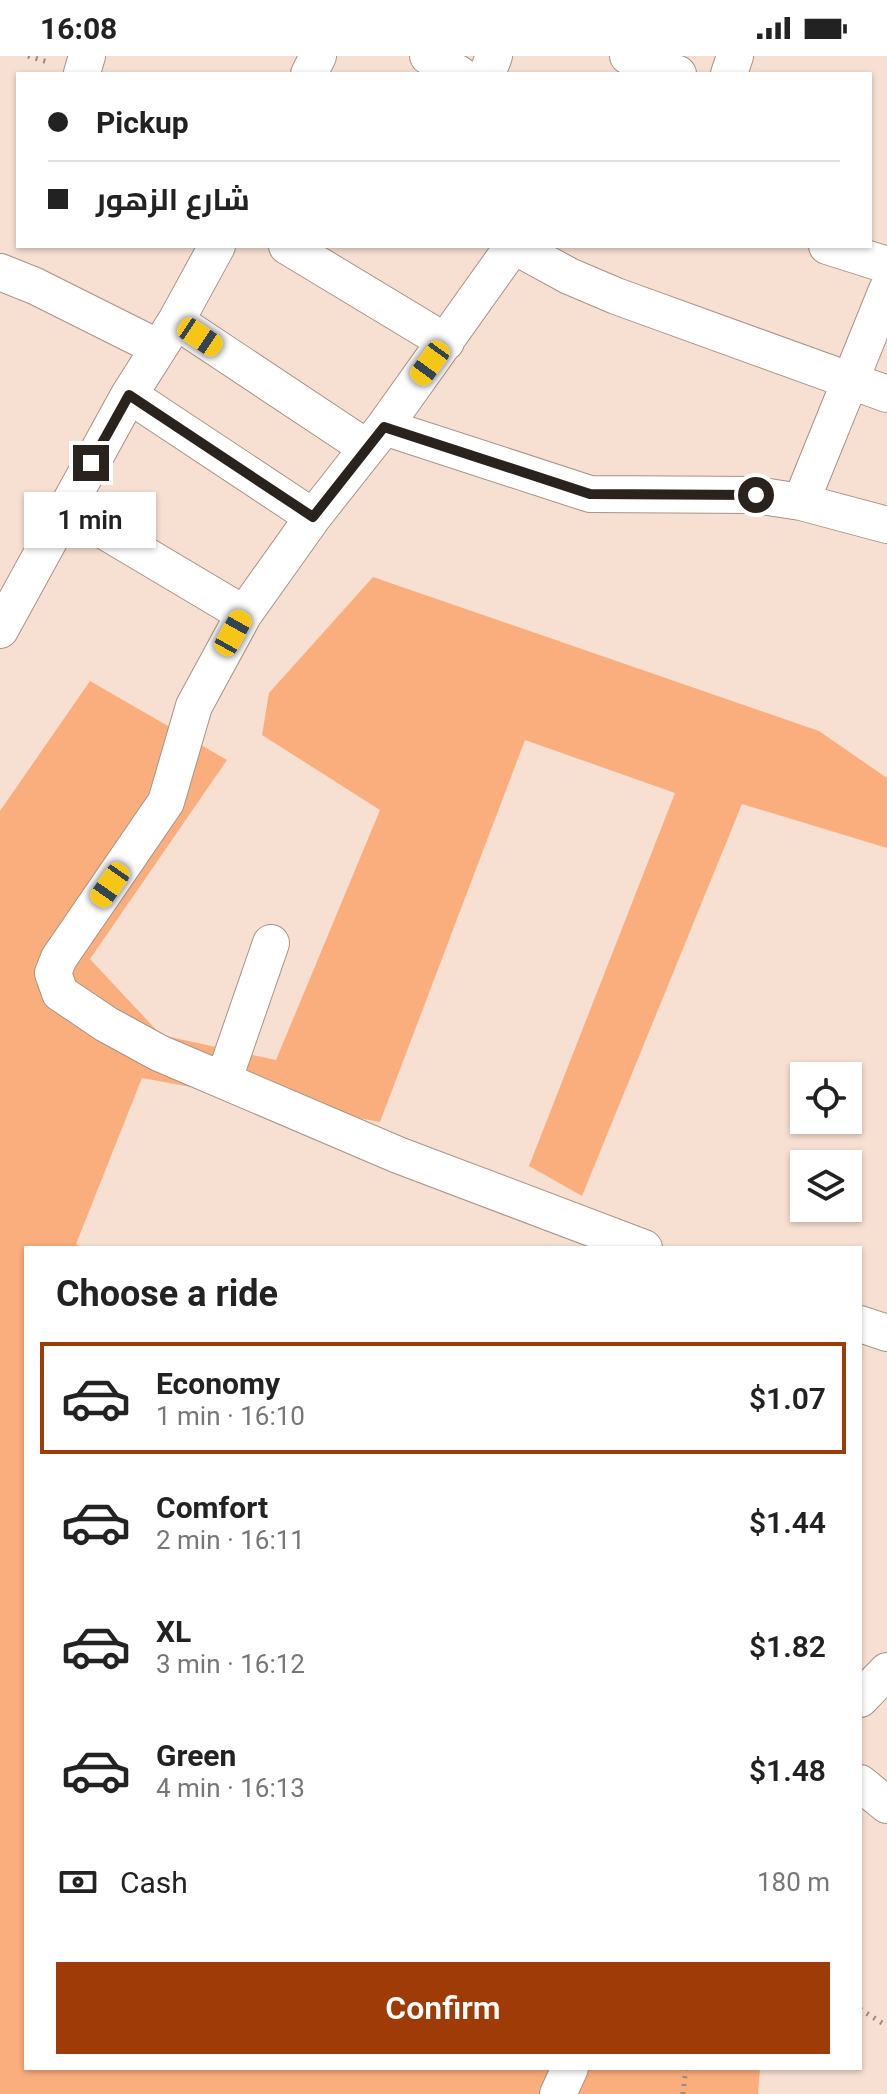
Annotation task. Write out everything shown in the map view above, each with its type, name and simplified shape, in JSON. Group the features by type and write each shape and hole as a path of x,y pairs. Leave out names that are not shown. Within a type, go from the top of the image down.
{"street":[{"path":"428,56 456,72"},
{"path":"628,56 672,72"},
{"path":"1,624 129,395 216,248"},
{"path":"290,248 446,342"},
{"path":"512,248 376,438 313,517 244,614 194,706 166,802 59,958 53,973 60,993 106,1024 159,1053 398,1155 639,1246"},
{"path":"517,248 569,276 616,296 887,394"},
{"path":"833,248 887,265"},
{"path":"0,272 167,335 376,438 590,494 756,495 801,502 887,525"},
{"path":"801,502 887,290"},
{"path":"129,395 313,517"},
{"path":"66,508 244,614"},
{"path":"224,1079 271,943"},
{"path":"862,1325 887,1333"},
{"path":"862,1697 887,1671"},
{"path":"862,1785 887,1805"},
{"path":"558,2094 569,2070"}],"path":[{"path":"862,2010 887,2026"},
{"path":"683,2094 686,2070"}],"shaded area":[{"path":"373,577 819,731 887,778 887,848 742,804 582,1196 529,1166 675,793 525,740 380,1122 142,1078 76,1244 79,1246 24,1246 24,2070 760,2070 758,2094 0,2094 0,811 90,681 227,760 90,959 161,1035 276,1060 380,810 262,735 269,693"}],"route":[{"path":"91,463 129,395 313,517 384,427 590,494 756,495"}]}
